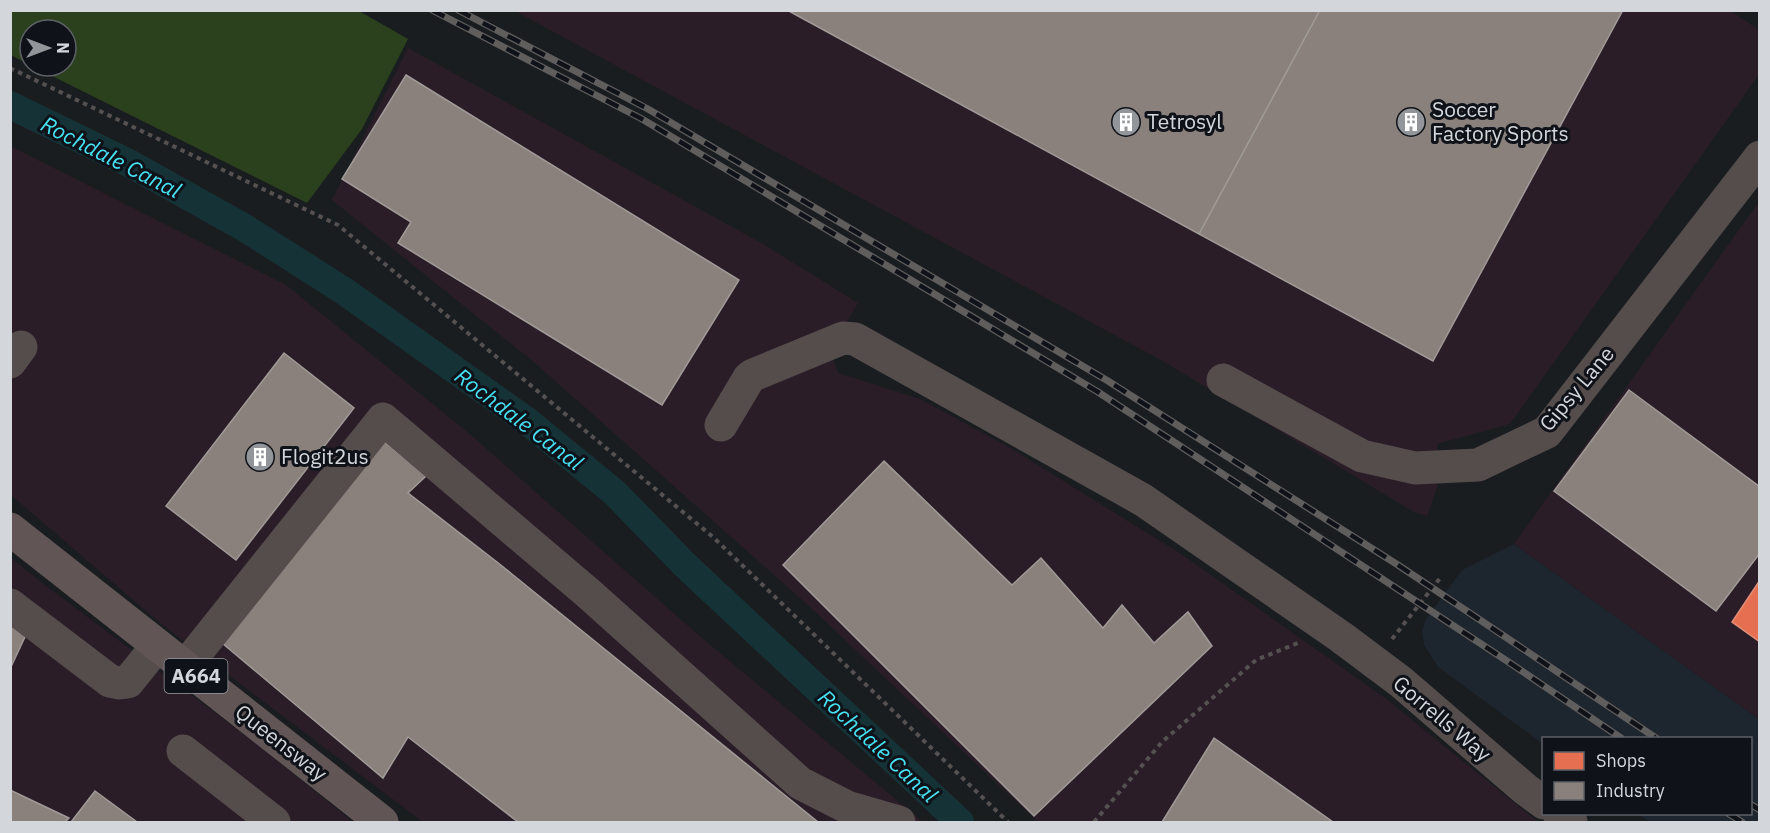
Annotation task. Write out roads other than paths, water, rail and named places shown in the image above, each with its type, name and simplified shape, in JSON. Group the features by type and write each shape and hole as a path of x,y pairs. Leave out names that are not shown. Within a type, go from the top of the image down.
{"main road":[{"name":"Queensway","path":"10,529 371,819"}],"street":[{"name":"Gipsy Lane","path":"1223,380 1362,456 1415,468 1478,465 1547,432 1760,156"},
{"name":"Gorrells Way","path":"721,425 753,375 843,338 855,339 1143,500 1341,637 1401,682 1542,802"},
{"path":"184,668 383,418 588,593 800,783 847,807 899,822"},
{"path":"10,604 110,681 128,682 157,646"},
{"path":"183,751 274,822"}],"waterway":[{"name":"Rochdale Canal","path":"10,105 127,162 245,228 344,291 527,421 615,493 685,565 960,822"}],"railway":[{"path":"432,10 642,119 1098,392 1620,737"},
{"path":"458,10 648,109 1108,381 1398,565 1655,737"},
{"path":"1752,805 1760,810"},
{"path":"1731,815 1742,822"}],"place":[{"name":"Tetrosyl","path":"1126,122"},
{"name":"Soccer Factory Sports","path":"1411,122"},
{"name":"Flogit2us","path":"260,457"}]}
